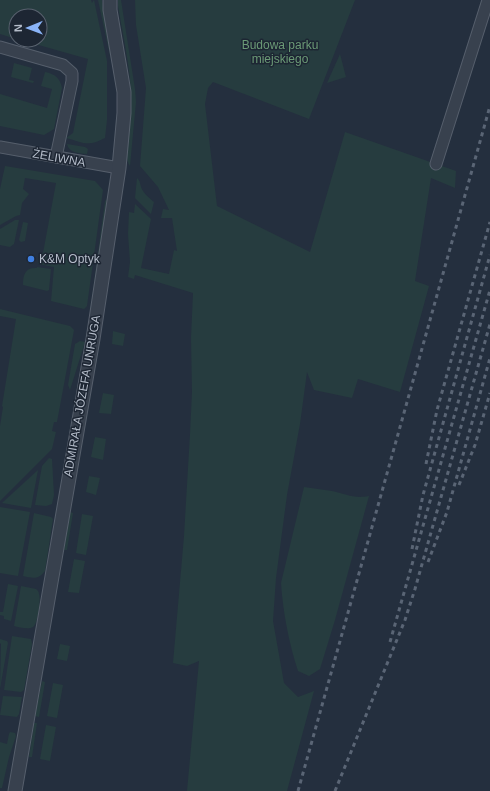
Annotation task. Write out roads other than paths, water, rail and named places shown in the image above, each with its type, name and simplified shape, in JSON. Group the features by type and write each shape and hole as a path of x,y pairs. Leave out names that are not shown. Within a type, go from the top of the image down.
{"street":[{"name":"ADMIRAŁA JÓZEFA UNRUGA","path":"15,791 93,339 119,168 124,113 124,92 110,10 110,0"},
{"path":"436,164 488,0"},
{"path":"0,47 63,65 72,73 72,81 56,157"},
{"name":"ŻELIWNA","path":"0,147 119,168"}],"railway":[{"path":"298,791 490,106"},
{"path":"426,464 437,410 490,222"},
{"path":"412,549 423,495 490,255"},
{"path":"390,642 490,290"},
{"path":"335,791 405,620 490,324"},
{"path":"428,562 447,512 490,358"},
{"path":"459,485 475,445 490,393"}],"place":[{"name":"K&M Optyk","path":"31,259"}],"park label":[{"name":"Budowa parku miejskiego","path":"280,52"}]}
